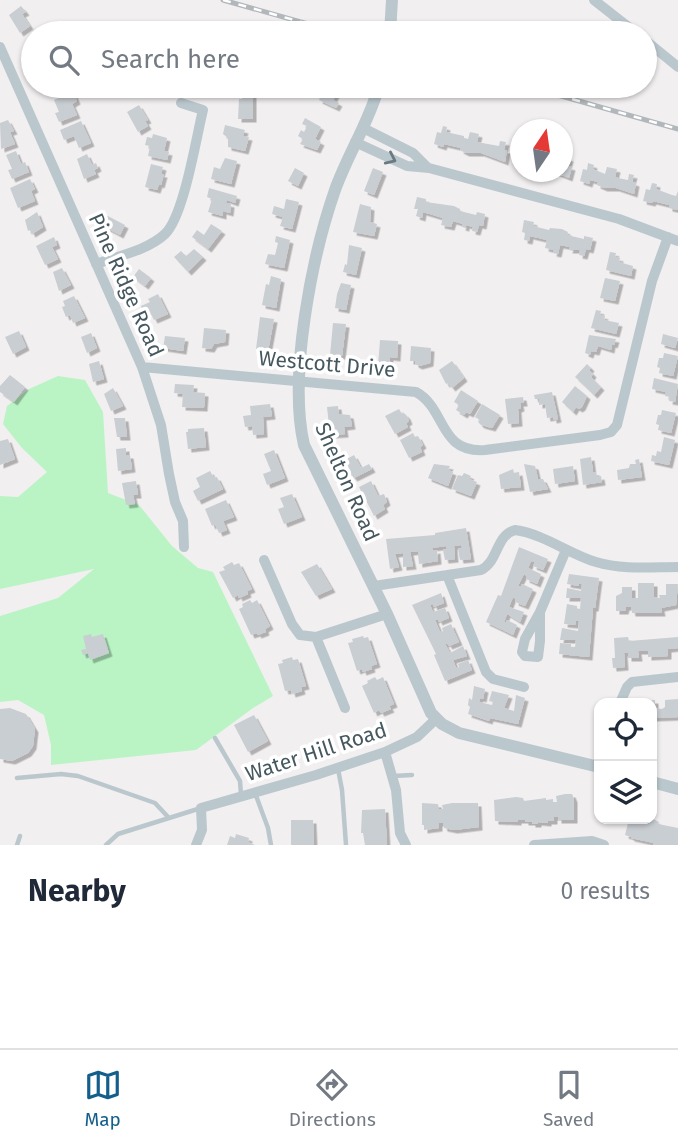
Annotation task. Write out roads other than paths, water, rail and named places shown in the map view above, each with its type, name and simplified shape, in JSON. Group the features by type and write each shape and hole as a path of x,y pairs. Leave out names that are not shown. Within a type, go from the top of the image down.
{"street":[{"path":"391,21 392,0"},
{"path":"594,0 621,21"},
{"name":"Pine Ridge Road","path":"0,47 21,94"},
{"path":"657,49 678,66"},
{"name":"Pine Ridge Road","path":"23,98 142,367 162,425 175,502 183,521 184,547"},
{"name":"Shelton Road","path":"374,98 335,190 318,251 303,330 299,423 304,444 374,586 420,691 436,719"},
{"path":"96,264 147,245 164,235 172,226 185,187 203,110 181,103"},
{"path":"363,128 413,153 429,168"},
{"path":"355,142 407,166 429,168 619,219 673,239"},
{"name":"Westcott Drive","path":"142,367 416,392 429,402 453,441 468,449 485,450 611,432 617,425 652,281 673,239"},
{"path":"374,586 471,572 487,567 504,535 515,530 542,538 597,563 678,567"},
{"path":"540,612 566,550"},
{"path":"264,560 292,624 300,635 316,637 387,614"},
{"path":"447,575 486,672 493,679 524,687"},
{"path":"316,637 345,708"},
{"path":"622,698 632,682 678,677"},
{"path":"436,719 459,733 594,766"},
{"name":"Water Hill Road","path":"201,808 385,752 417,737 436,719"},
{"path":"385,752 396,790 400,833 406,845"},
{"path":"657,783 678,789"},
{"path":"196,845 202,830 201,808"},
{"path":"534,845 592,841 604,845"}],"lane":[{"path":"215,738 240,781 241,796"},
{"path":"338,768 346,845"},
{"path":"17,778 61,774 78,776 155,803 169,818"},
{"path":"392,776 412,775"},
{"path":"254,793 268,828 271,845"},
{"path":"106,845 118,834 201,808"},
{"path":"17,845 20,836"}],"railway":[{"path":"223,0 297,21"},
{"path":"568,98 678,129"}]}
